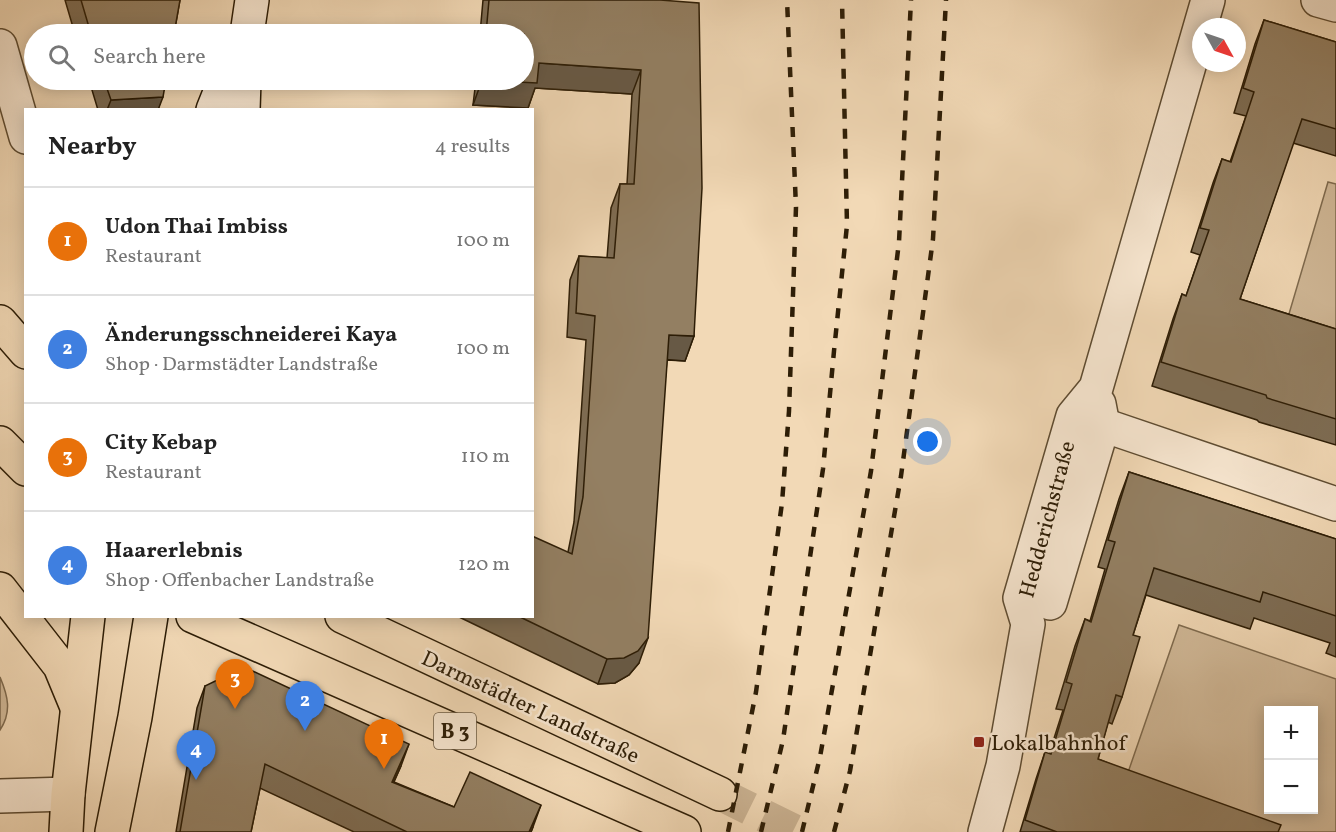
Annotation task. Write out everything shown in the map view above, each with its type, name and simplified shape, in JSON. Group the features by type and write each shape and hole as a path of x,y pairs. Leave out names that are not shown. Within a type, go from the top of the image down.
{"main road":[{"path":"0,443 24,467"},
{"path":"0,589 60,666 78,708"},
{"path":"66,832 68,794 88,618"},
{"path":"112,832 135,717 151,618"},
{"name":"B 3","path":"198,618 684,832"},
{"name":"Darmstädter Landstraße","path":"346,618 720,794"}],"street":[{"name":"Hedderichstraße","path":"985,832 1004,766 1028,624 1020,598 1073,416 1095,388 1208,0"},
{"path":"1318,0 1336,5"},
{"path":"0,46 24,130"},
{"path":"214,108 221,90"},
{"path":"243,108 244,90"},
{"name":"Hedderichstraße","path":"1050,603 1103,425 1095,388"},
{"path":"1103,425 1336,504"},
{"path":"0,796 68,794"}],"shaded area":[{"path":"1328,182 1336,184 1336,339 1286,324"},
{"path":"1179,625 1336,679 1336,832 1265,832 1124,784"},
{"path":"0,677 8,704 6,717 0,730"}],"building":[{"path":"81,0 180,0 176,24 88,24"},
{"path":"489,0 660,0 699,3 702,188 694,336 669,335 648,638 638,651 624,658 607,659 522,618 534,618 534,537 572,554 583,497 595,316 576,313 579,256 614,258 620,184 634,184 641,70 539,63 537,83 534,83 534,24 487,24"},
{"path":"1264,20 1336,42 1336,129 1302,119 1240,299 1336,329 1336,419 1161,362 1182,294 1186,296 1209,230 1200,228 1222,159 1231,162 1254,92 1243,88"},
{"path":"108,90 164,90 163,97 111,100"},
{"path":"1129,472 1336,539 1336,616 1263,592 1260,602 1154,568 1133,635 1140,637 1122,697 1116,695 1098,759 1281,825 1278,832 1057,832 1025,820 1045,752 1051,754 1072,684 1066,682 1085,619 1091,622 1115,542 1108,540"},
{"path":"244,667 409,744 392,782 454,807 470,772 541,805 529,832 407,832 265,764 251,832 180,832 205,686"}],"tunnel":[{"path":"720,794 797,832"}],"railway":[{"path":"728,832 756,692 782,503 789,411 796,207 787,0"},
{"path":"761,832 783,740 823,469 847,225 842,0"},
{"path":"802,832 820,757 871,471 899,242 911,0"},
{"path":"834,832 850,771 901,476 933,239 946,0"}],"place":[{"name":"City Kebap","path":"235,709"},
{"name":"Änderungsschneiderei Kaya","path":"305,731"},
{"name":"Lokalbahnhof","path":"979,742"},
{"name":"Udon Thai Imbiss","path":"384,769"},
{"name":"Haarerlebnis","path":"196,780"}]}
